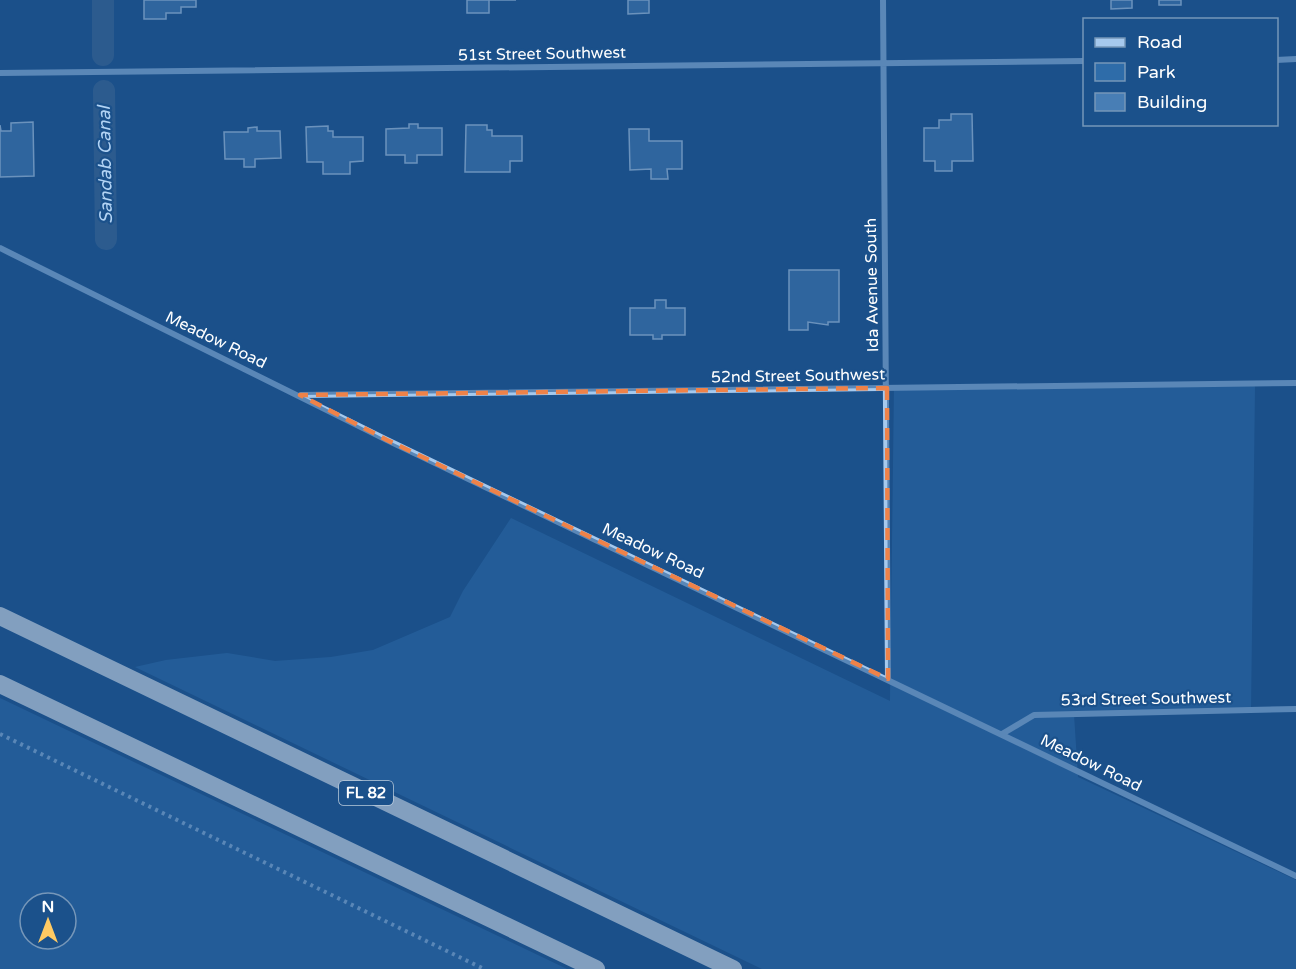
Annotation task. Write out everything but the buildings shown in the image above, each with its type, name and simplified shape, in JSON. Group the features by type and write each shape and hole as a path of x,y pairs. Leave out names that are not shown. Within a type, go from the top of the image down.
{"highway":[{"name":"FL 82","path":"0,616 733,969"},
{"path":"0,684 596,969"}],"street":[{"name":"Ida Avenue South","path":"883,0 888,678"},
{"path":"1278,60 1296,60"},
{"name":"51st Street Southwest","path":"0,73 1083,61"},
{"name":"Meadow Road","path":"0,248 387,440 888,678 1296,876"},
{"name":"52nd Street Southwest","path":"300,395 1296,383"},
{"name":"53rd Street Southwest","path":"1002,735 1034,715 1296,709"}],"path":[{"path":"0,734 484,969"}],"highlighted area":[{"path":"887,388 888,679 387,440 300,395"}],"green space":[{"path":"1255,384 1251,708 1074,715 1078,777 1296,880 1296,969 762,969 135,667 166,660 227,653 275,661 331,657 373,650 450,617 463,591 511,518 890,701 894,388"},
{"path":"0,698 567,969 0,969"}],"waterway":[{"name":"Sandab Canal","path":"103,0 103,55"},
{"name":"Sandab Canal","path":"104,91 106,239"}]}
